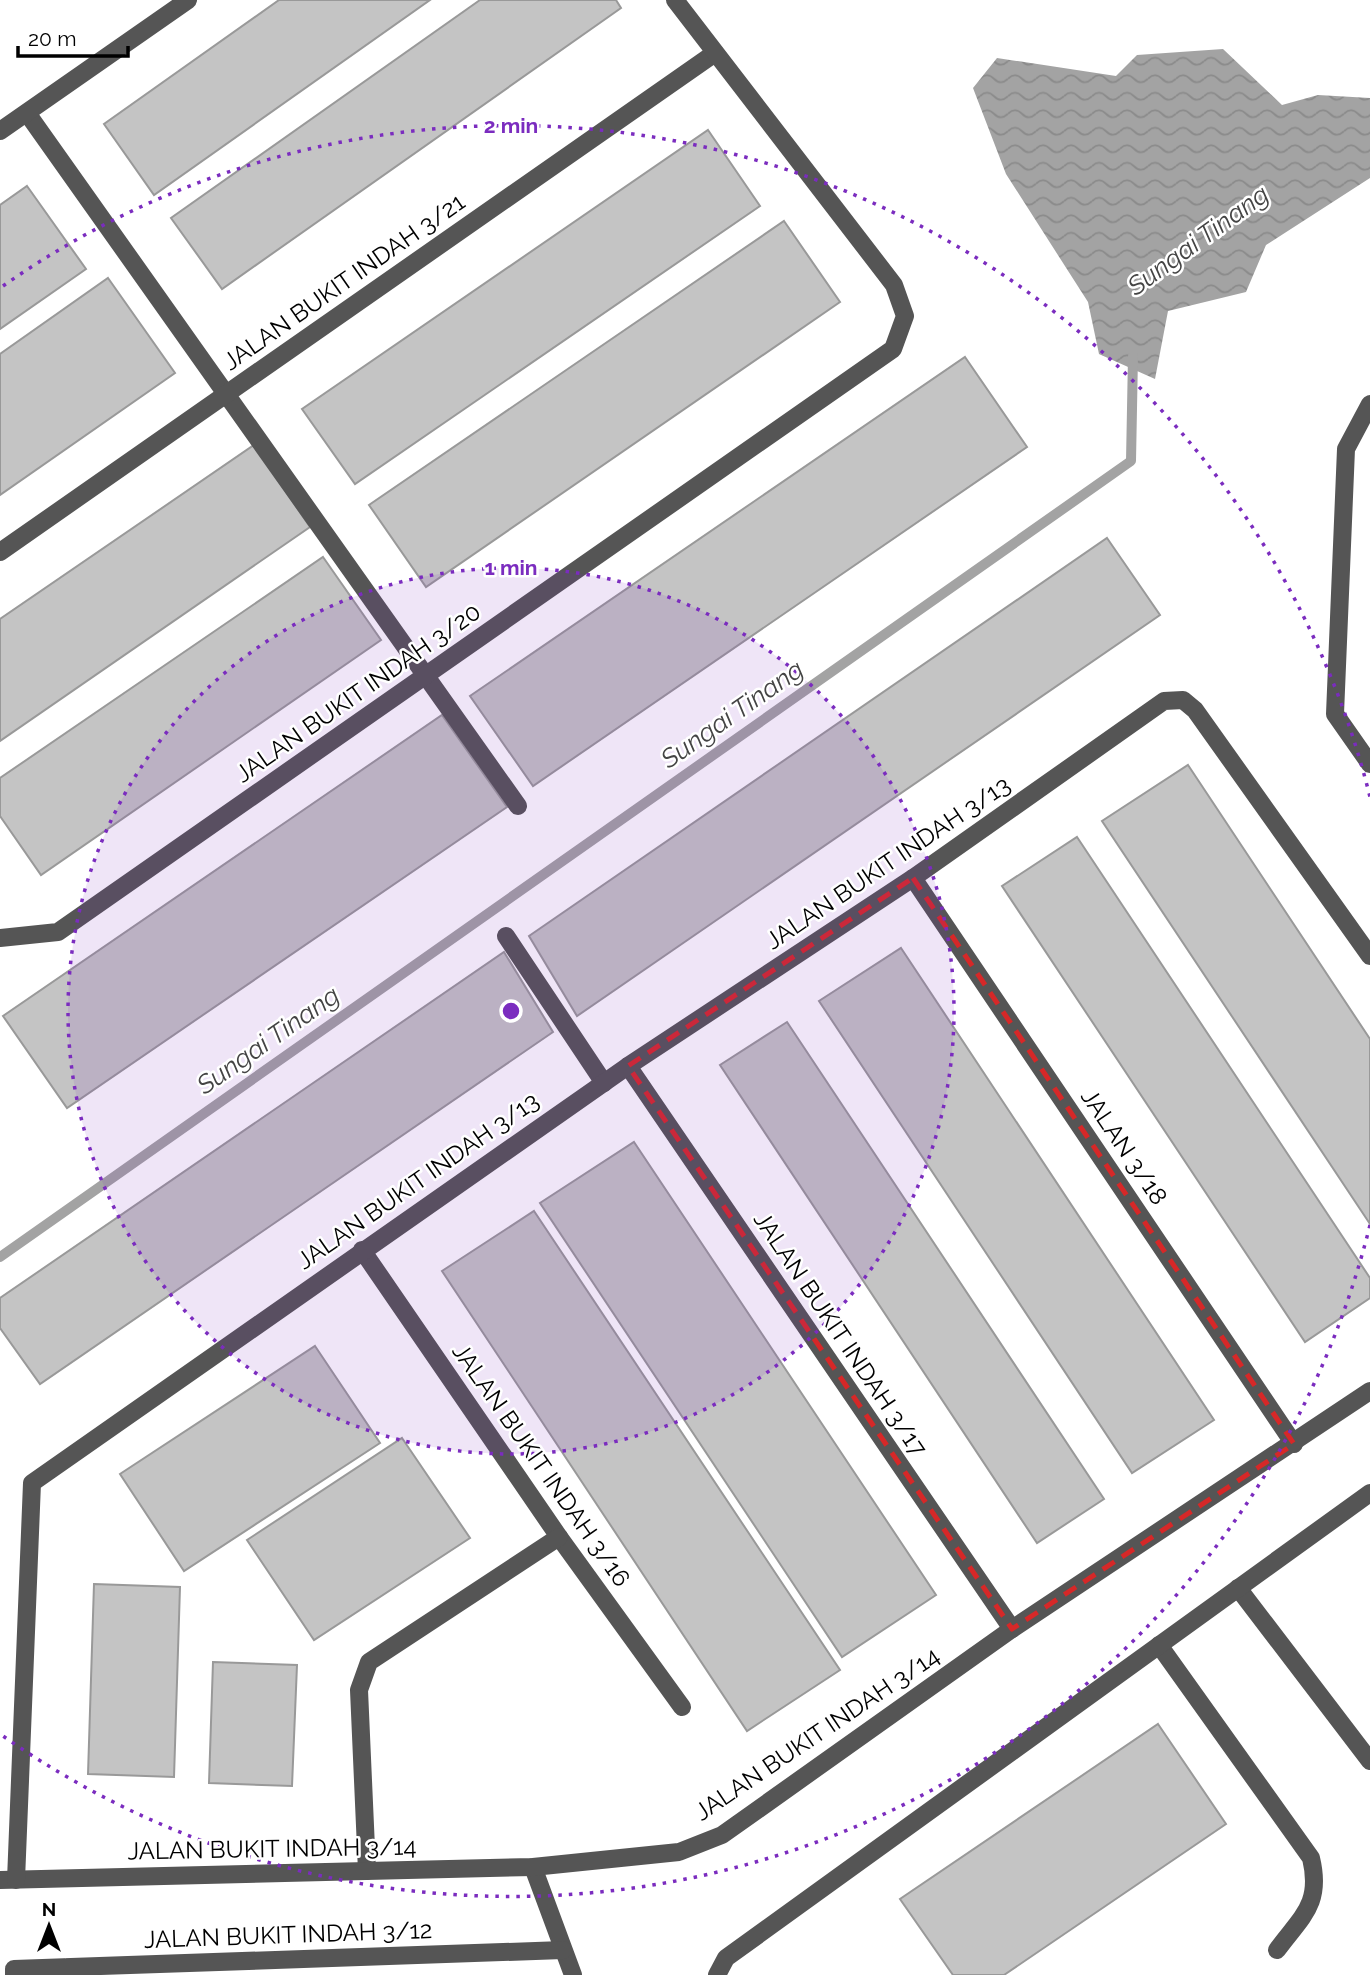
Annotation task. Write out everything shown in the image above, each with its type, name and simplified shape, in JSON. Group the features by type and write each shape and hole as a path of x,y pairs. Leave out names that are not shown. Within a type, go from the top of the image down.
{"street":[{"path":"0,131 188,0"},
{"path":"675,0 715,53"},
{"name":"JALAN BUKIT INDAH 3/20","path":"0,939 58,932 892,349 905,316 894,285 715,53"},
{"name":"JALAN BUKIT INDAH 3/21","path":"0,552 715,53"},
{"path":"27,113 518,806"},
{"path":"1370,404 1346,449 1335,714 1370,764"},
{"name":"JALAN BUKIT INDAH 3/13","path":"8,1880 32,1483 628,1066 914,878 1164,701 1183,700 1195,710 1370,956"},
{"name":"JALAN 3/18","path":"914,878 1294,1444"},
{"path":"506,936 604,1083"},
{"name":"JALAN BUKIT INDAH 3/17","path":"628,1066 1012,1629"},
{"name":"JALAN BUKIT INDAH 3/16","path":"362,1250 559,1537 682,1707"},
{"name":"JALAN BUKIT INDAH 3/14","path":"8,1880 533,1867 679,1852 722,1835 1012,1629 1370,1391"},
{"path":"717,1975 726,1958 1370,1493"},
{"path":"368,1871 359,1690 369,1661 559,1537"},
{"path":"1238,1588 1370,1761"},
{"path":"1160,1645 1311,1858 1316,1879 1314,1900 1277,1950"},
{"path":"533,1867 573,1975"},
{"name":"JALAN BUKIT INDAH 3/12","path":"14,1972 563,1950"}],"highlighted area":[{"path":"913,878 1294,1444 1012,1629 628,1066"}],"water":[{"path":"1223,49 1282,105 1318,95 1370,98 1370,178 1266,245 1246,292 1168,311 1155,379 1099,354 1088,302 1006,174 973,88 997,58 1116,76 1137,55"}],"building":[{"path":"279,0 430,0 154,195 104,124"},
{"path":"480,0 616,0 621,8 222,289 171,218"},
{"path":"708,130 760,206 355,484 302,409"},
{"path":"27,186 86,269 0,329 0,205"},
{"path":"784,221 840,302 426,587 369,505"},
{"path":"108,278 175,373 0,495 0,354"},
{"path":"965,357 1027,447 533,786 470,696"},
{"path":"254,445 310,527 0,741 0,619"},
{"path":"1107,538 1160,615 577,1016 529,936"},
{"path":"323,557 381,640 41,875 0,816 0,778"},
{"path":"442,715 507,807 67,1108 3,1016"},
{"path":"1188,765 1370,1039 1370,1224 1102,821"},
{"path":"1077,837 1370,1278 1370,1298 1305,1342 1002,886"},
{"path":"901,948 1214,1420 1132,1473 819,1001"},
{"path":"504,952 553,1032 40,1384 0,1328 0,1298"},
{"path":"787,1022 1104,1499 1037,1543 720,1065"},
{"path":"634,1142 936,1595 842,1657 540,1203"},
{"path":"534,1211 840,1670 747,1731 442,1271"},
{"path":"315,1346 380,1443 184,1571 120,1474"},
{"path":"402,1438 470,1538 314,1640 247,1540"},
{"path":"94,1584 180,1587 174,1777 88,1774"},
{"path":"213,1662 297,1665 292,1786 209,1783"},
{"path":"1158,1724 1226,1824 1004,1975 953,1975 900,1899"}],"waterway":[{"name":"Sungai Tinang","path":"0,1257 1131,461 1133,356"}]}
